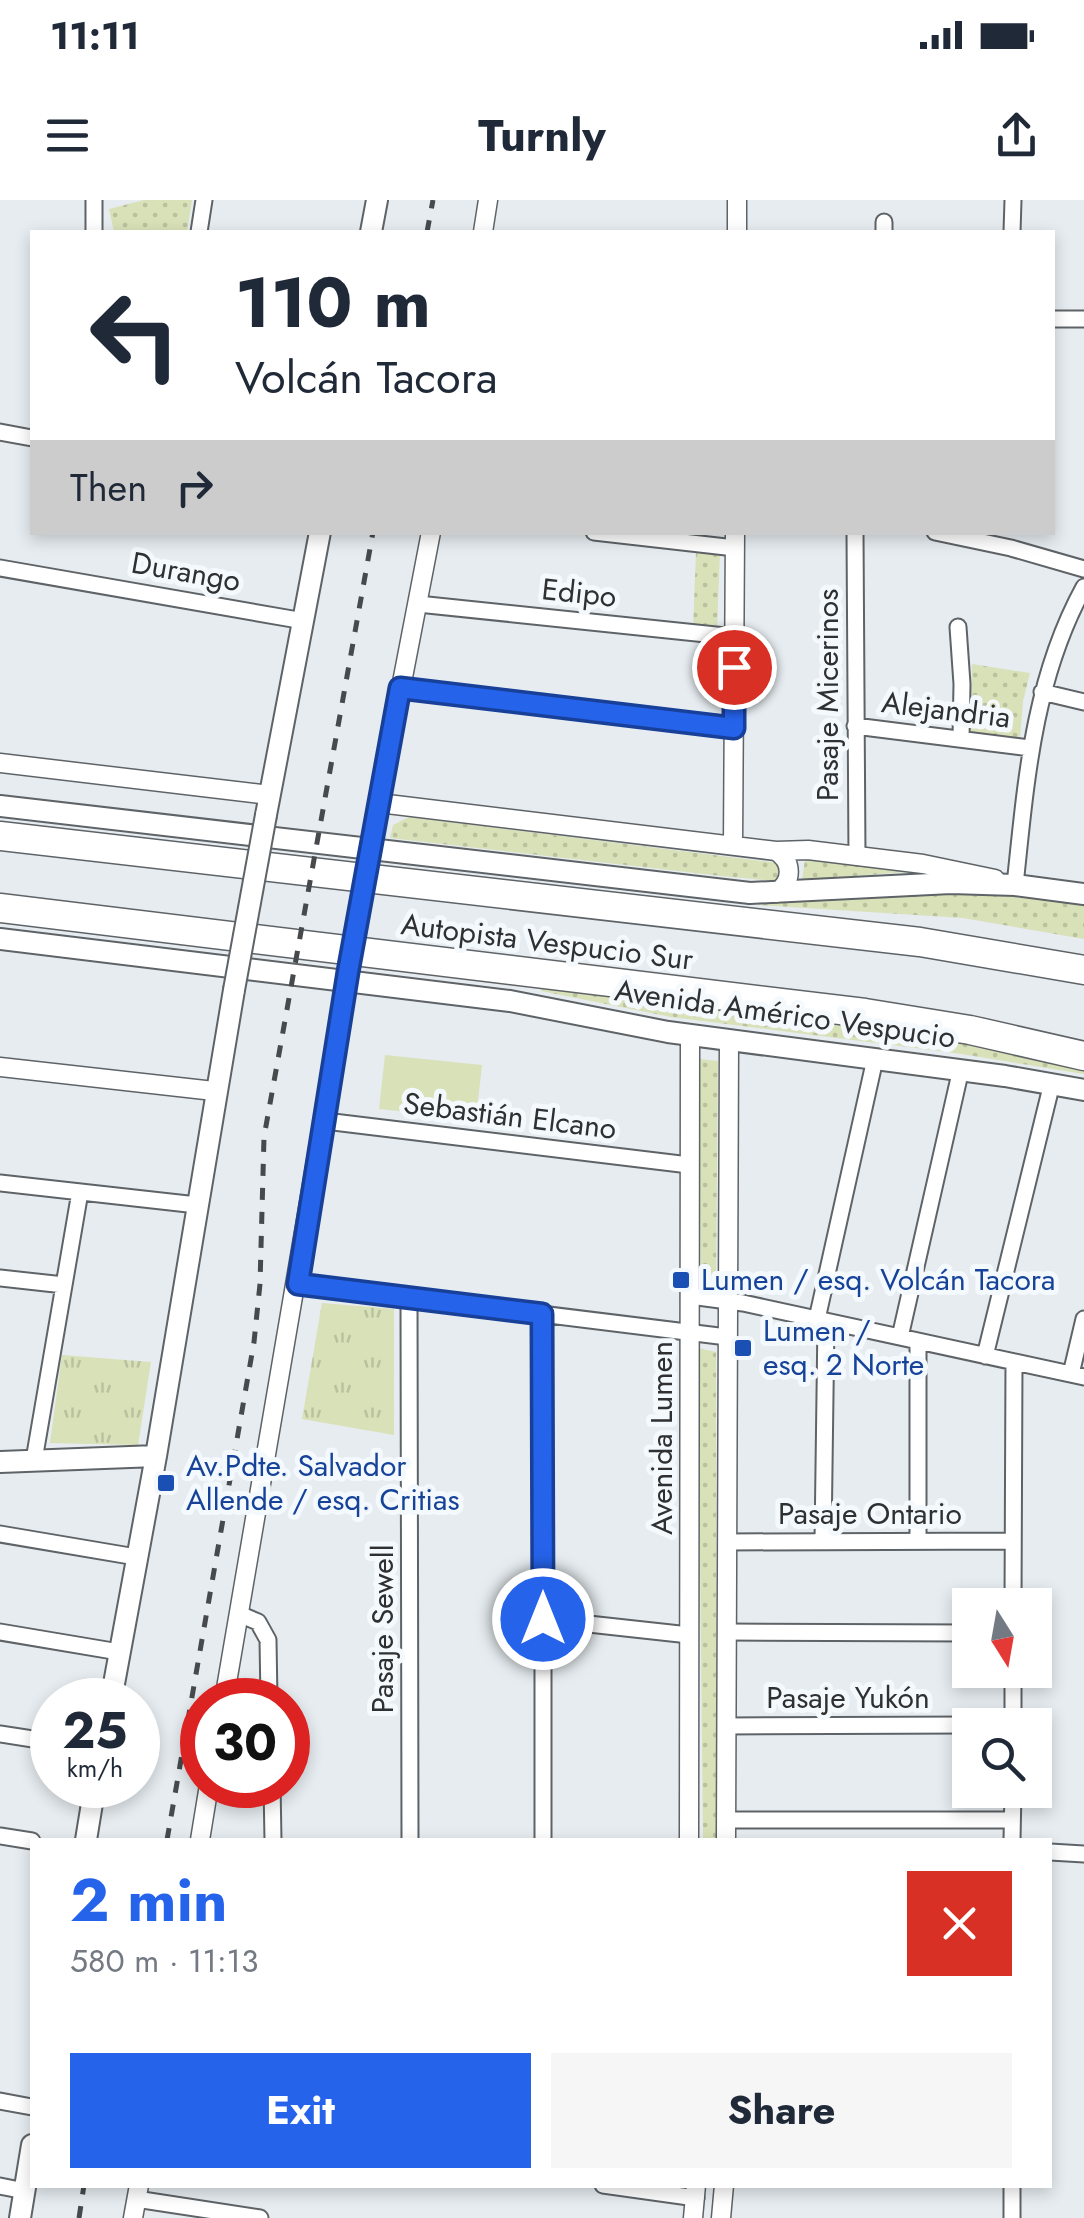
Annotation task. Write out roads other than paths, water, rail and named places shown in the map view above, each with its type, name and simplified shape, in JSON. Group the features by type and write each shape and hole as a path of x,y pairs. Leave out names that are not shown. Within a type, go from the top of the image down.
{"highway":[{"name":"Autopista Vespucio Sur","path":"0,836 920,942 1084,970"},
{"name":"Autopista Vespucio Sur","path":"0,908 865,1013 970,1030 1084,1056"}],"main road":[{"path":"372,230 377,200"},
{"path":"115,1678 156,1456 214,1091 319,535"},
{"path":"0,806 695,888 776,893 908,884 1015,885 1084,894"},
{"name":"Avenida Américo Vespucio","path":"0,939 493,998 690,1036 874,1058 1084,1090"},
{"path":"0,1462 156,1456"},
{"path":"86,1838 92,1808"},
{"path":"20,2218 30,2156"}],"street":[{"path":"94,230 96,200"},
{"path":"199,230 204,200"},
{"path":"483,230 488,200"},
{"path":"737,200 737,230"},
{"path":"1012,230 1013,200"},
{"path":"1055,319 1084,319"},
{"path":"0,432 30,438"},
{"path":"228,1678 342,1010 430,535"},
{"path":"647,535 735,540 733,845"},
{"name":"Pasaje Micerinos","path":"855,535 857,857"},
{"path":"949,535 1084,569"},
{"name":"Durango","path":"0,568 304,621"},
{"path":"377,812 776,851 808,850 946,867 1015,885 1030,748 1042,692 1064,629 1084,588"},
{"name":"Edipo","path":"418,604 735,637"},
{"path":"958,627 962,740"},
{"path":"400,688 734,728"},
{"path":"1042,692 1084,702"},
{"name":"Alejandria","path":"855,726 1030,748"},
{"path":"0,764 268,805"},
{"path":"776,851 786,860 790,872 786,884 776,893"},
{"name":"Avenida Lumen","path":"689,1838 690,1036"},
{"path":"726,1838 728,1040"},
{"path":"823,1541 822,1320 874,1058"},
{"path":"0,1067 214,1091"},
{"path":"900,1337 960,1070"},
{"path":"985,1356 1052,1083"},
{"name":"Sebastián Elcano","path":"325,1121 689,1165"},
{"path":"0,1183 197,1205"},
{"path":"34,1460 80,1192"},
{"path":"0,1278 64,1286"},
{"path":"298,1284 727,1337"},
{"path":"690,1296 728,1300 1077,1376 1084,1319"},
{"name":"Pasaje Sewell","path":"410,1298 410,1838"},
{"path":"542,1314 543,1838"},
{"path":"918,1341 918,1541"},
{"path":"1013,1588 1014,1362"},
{"path":"0,1534 136,1557"},
{"name":"Pasaje Ontario","path":"727,1542 1014,1541"},
{"path":"240,1614 258,1622 268,1640 269,1678"},
{"path":"543,1619 689,1634"},
{"path":"0,1632 120,1652"},
{"path":"727,1632 952,1632"},
{"name":"Pasaje Yukón","path":"727,1726 952,1725"},
{"path":"0,1734 30,1739"},
{"path":"200,1838 205,1808"},
{"path":"273,1808 274,1838"},
{"path":"1012,1808 1012,1838"},
{"path":"726,1820 1012,1820"},
{"path":"0,1836 30,1841"},
{"path":"1052,1852 1084,1854"},
{"path":"0,2102 30,2107"},
{"path":"0,2186 24,2190"},
{"path":"643,2188 696,2192 693,2218"},
{"path":"721,2218 724,2188"},
{"path":"1012,2188 1012,2218"},
{"path":"136,2201 260,2218"}],"railway":[{"path":"427,230 433,200"},
{"path":"167,1838 254,1342 260,1284 264,1137 372,535"},
{"path":"79,2218 84,2188"}],"place":[{"name":"Lumen / esq. Volcán Tacora","path":"681,1280"},
{"name":"Lumen / esq. 2 Norte","path":"743,1348"},
{"name":"Av.Pdte. Salvador Allende / esq. Critias","path":"166,1483"}]}
